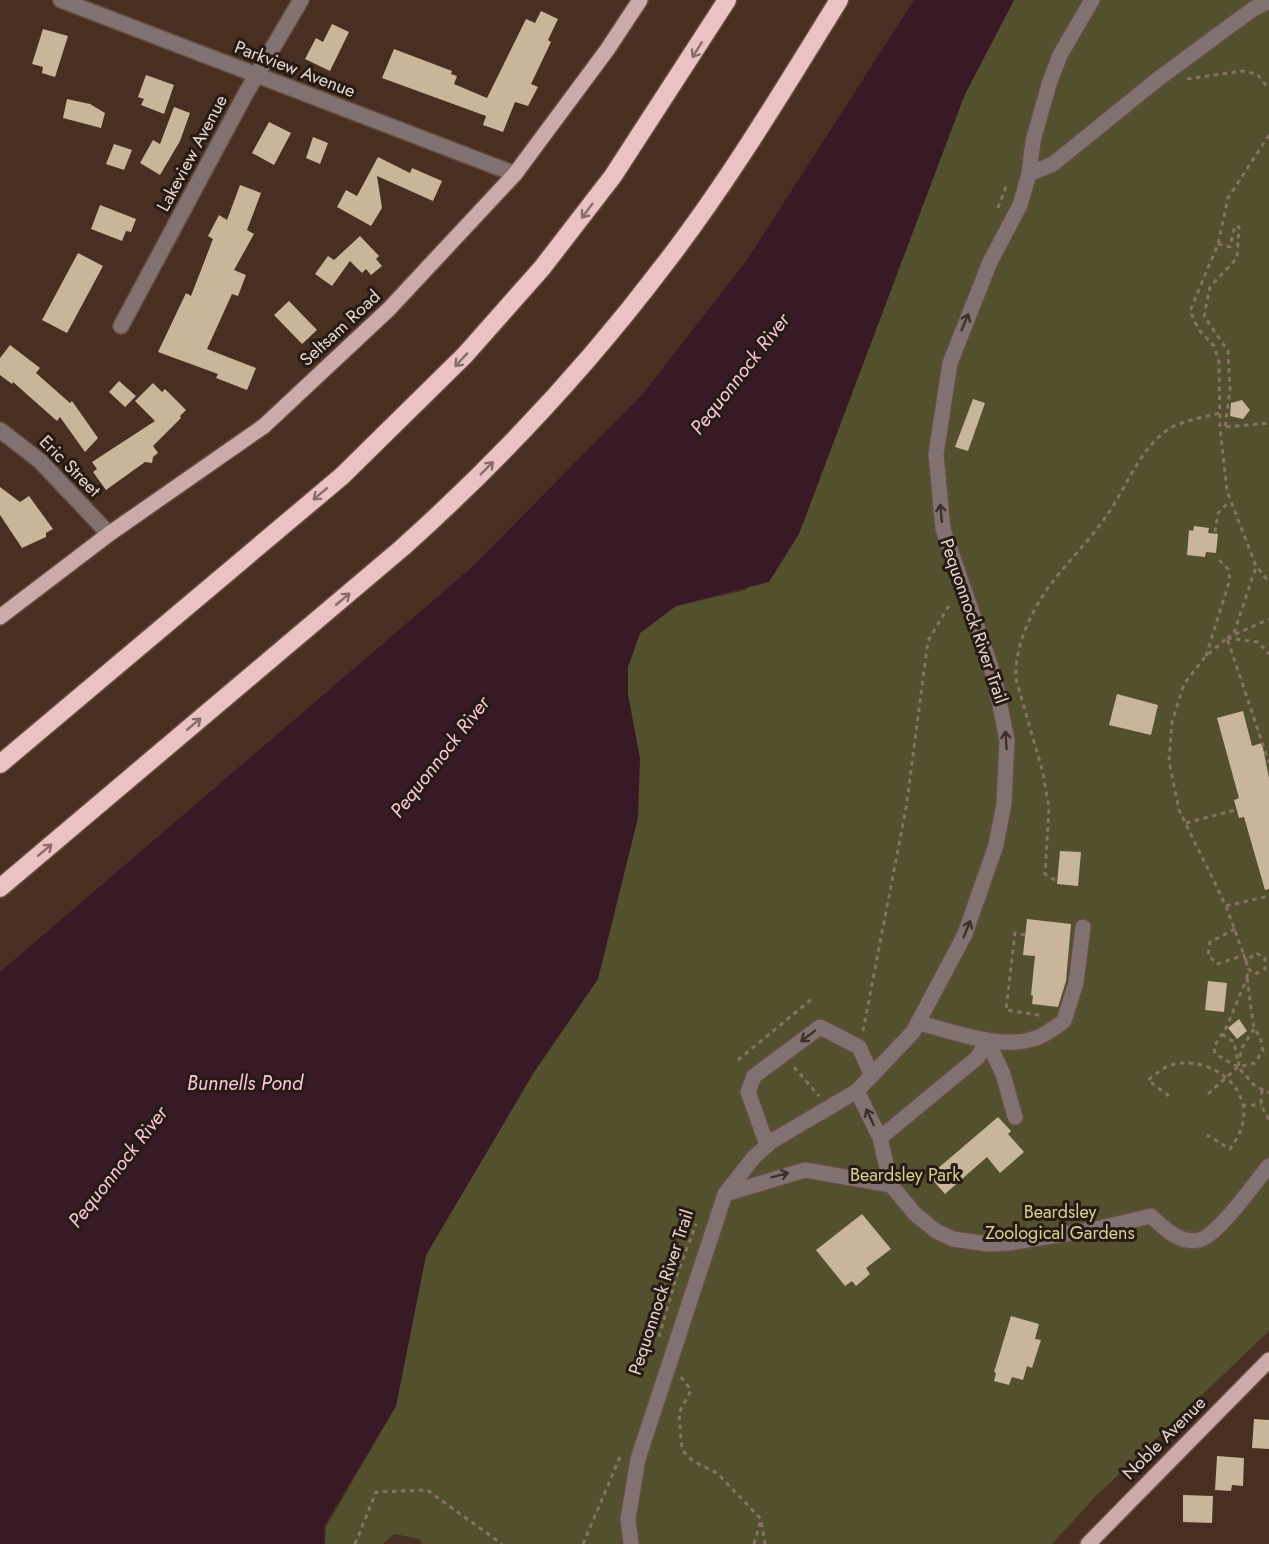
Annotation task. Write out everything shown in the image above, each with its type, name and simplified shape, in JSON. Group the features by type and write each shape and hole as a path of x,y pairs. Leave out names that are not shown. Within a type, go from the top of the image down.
{"highway":[{"path":"0,764 342,476 442,380 504,313 579,222 652,119 727,0"},
{"path":"0,888 402,548 451,504 540,414 625,316 703,213 839,0"}],"main road":[{"name":"Seltsam Road","path":"0,616 109,534 264,426 389,309 515,174 607,50 639,0"},
{"name":"Noble Avenue","path":"1088,1544 1269,1360"}],"street":[{"name":"Parkview Avenue","path":"61,0 515,174"},
{"name":"Lakeview Avenue","path":"120,326 300,0"},
{"path":"631,1544 628,1520 638,1459 725,1194 736,1176 767,1145 857,1091 913,1032 965,934 996,845 1004,804 1007,740 994,676 982,636 954,568 943,529 936,454 950,363 990,262 1020,205 1029,174 1033,141 1049,84 1060,55 1092,0"},
{"path":"1029,174 1053,164 1158,79 1253,9 1269,1"},
{"name":"Eric Street","path":"0,430 40,461 109,534"},
{"path":"918,1023 987,1040 1009,1042 1035,1037 1065,1021 1076,983 1083,927"},
{"path":"767,1145 748,1092 754,1076 820,1027 859,1047 872,1076"},
{"path":"987,1040 1003,1074 1015,1117"},
{"path":"880,1138 978,1057 987,1040"},
{"path":"857,1091 880,1138 891,1185 915,1214 936,1231 968,1243 1010,1243 1054,1237 1151,1216 1170,1233 1184,1239 1200,1240 1213,1231 1269,1166"},
{"path":"725,1194 805,1170 891,1185"}],"path":[{"path":"1158,79 1194,79 1242,71 1257,74 1269,89"},
{"path":"1269,135 1228,198 1218,244 1191,311 1199,330 1214,346 1219,362 1223,470 1230,501 1256,566 1269,582"},
{"path":"998,209 1009,180"},
{"path":"1218,244 1230,247 1234,225 1239,227 1238,258 1210,287 1204,316 1228,351 1230,390 1226,427"},
{"path":"1055,880 1045,874 1049,808 1037,748 1016,679 1016,663 1024,632 1055,576 1080,552 1107,516 1140,459 1172,428 1220,413"},
{"path":"1220,428 1269,423"},
{"path":"1215,532 1218,513 1230,501"},
{"path":"1205,657 1230,579 1228,569 1216,557"},
{"path":"1234,633 1256,566"},
{"name":"Pequonnock River Trail","path":"949,592 957,611"},
{"path":"859,1047 870,1005 906,808 928,641 953,600"},
{"path":"1208,1094 1238,1067 1255,1063 1263,1050 1260,1036 1254,1029 1245,955 1226,906 1186,823 1172,781 1169,742 1175,707 1184,684 1205,657 1234,633 1269,619"},
{"path":"1227,639 1258,642 1269,654"},
{"path":"1227,639 1269,763"},
{"path":"1186,823 1235,810"},
{"path":"1226,906 1269,896"},
{"path":"1235,929 1210,942 1208,956 1217,964 1245,955"},
{"path":"1025,935 1015,933 1006,1010 1038,1015 1035,1037"},
{"path":"1246,961 1256,953 1266,961 1265,969 1259,974 1248,969"},
{"path":"1247,978 1222,1034 1216,1040 1215,1054 1238,1067 1262,1090 1269,1093"},
{"path":"738,1060 813,998"},
{"path":"1238,1067 1246,1039 1254,1029"},
{"path":"1222,1034 1234,1042 1238,1067"},
{"path":"1169,1096 1148,1080 1169,1065 1188,1061 1208,1065 1226,1077 1242,1099 1242,1127 1230,1149 1207,1135"},
{"path":"1262,1090 1261,1105 1269,1120"},
{"path":"820,1098 829,1093"},
{"path":"1242,1105 1261,1105"},
{"name":"Pequonnock River Trail","path":"658,1340 677,1275 697,1221"},
{"path":"669,1359 690,1390 679,1413 682,1450 693,1461 717,1473 761,1519 765,1544"},
{"path":"583,1544 623,1451"},
{"path":"355,1544 376,1492 427,1490 502,1544"},
{"path":"754,1544 761,1519"}],"green space":[{"name":"Beardsley Park","path":"1014,0 1269,0 1269,1331 1094,1498 1052,1544 422,1544 420,1539 394,1534 383,1544 325,1544 326,1527 396,1406 426,1255 534,1072 598,979 640,759 628,695 628,667 640,633 676,606 746,590 965,94"}],"water":[{"name":"Bunnells Pond","path":"914,0 1014,0 965,94 799,534 769,582 676,606 640,633 628,667 628,695 640,759 638,818 598,979 534,1072 426,1255 396,1406 324,1526 324,1544 0,1544 0,972 471,568 642,395 747,260"}],"building":[{"path":"541,11 558,19 548,40 551,42 531,84 538,87 528,106 515,102 503,132 483,125 486,116 382,78 394,49 452,71 451,74 457,76 454,84 487,98 526,19 535,23"},
{"path":"332,24 349,32 330,71 305,59 316,38 323,42"},
{"path":"43,29 68,36 55,77 42,73 43,67 32,64"},
{"path":"146,75 174,85 164,114 141,105 144,99 138,97"},
{"path":"67,99 90,104 105,113 101,128 63,118"},
{"path":"174,107 190,113 180,141 160,175 140,163 153,140 160,144"},
{"path":"269,122 291,133 274,165 252,153"},
{"path":"313,137 328,143 320,164 306,158"},
{"path":"114,144 132,150 124,170 106,164"},
{"path":"378,157 410,173 412,168 442,181 433,201 377,176 382,208 371,226 337,207 346,190 357,196"},
{"path":"240,185 261,193 247,230 254,234 234,270 246,275 238,296 232,294 207,349 256,368 247,390 216,378 218,374 158,352 186,293 191,296 213,239 208,236 219,215 227,220"},
{"path":"100,205 136,219 131,232 126,231 122,241 91,229"},
{"path":"360,236 379,256 376,259 382,266 371,275 366,269 362,273 350,261 332,286 315,274 328,256 334,260"},
{"path":"78,253 103,266 67,333 42,320"},
{"path":"289,301 317,330 302,344 274,315"},
{"path":"10,345 40,368 36,373 70,403 72,401 98,438 85,452 60,417 57,421 13,382 12,384 0,375 0,358"},
{"path":"119,381 136,396 125,407 109,392"},
{"path":"153,383 162,392 165,389 186,410 153,446 158,453 153,457 152,463 145,462 106,490 93,472 97,469 92,462 155,421 135,401"},
{"path":"973,399 985,403 968,451 955,447"},
{"path":"1242,400 1250,410 1243,419 1230,416 1231,403"},
{"path":"0,487 20,502 29,496 53,529 46,533 46,537 22,548 0,515"},
{"path":"1194,526 1209,528 1208,533 1218,534 1216,553 1206,552 1205,557 1187,555 1189,530 1193,531"},
{"path":"1117,694 1158,705 1151,735 1109,725"},
{"path":"1243,711 1252,746 1262,743 1269,778 1269,889 1265,890 1244,817 1239,818 1234,800 1239,798 1217,718"},
{"path":"1060,851 1081,852 1078,886 1057,884"},
{"path":"1027,919 1071,924 1066,981 1058,1007 1032,1004 1035,956 1023,955"},
{"path":"1208,981 1227,983 1224,1012 1205,1010"},
{"path":"1239,1019 1247,1031 1237,1039 1228,1028"},
{"path":"998,1117 1011,1131 1008,1134 1024,1152 1000,1173 987,1157 945,1194 929,1176"},
{"path":"862,1214 891,1249 866,1268 870,1274 856,1286 852,1281 845,1286 816,1250"},
{"path":"1011,1316 1039,1324 1035,1339 1041,1340 1032,1368 1027,1366 1023,1380 1012,1377 1009,1385 994,1381 996,1373 994,1372"},
{"path":"1254,1419 1269,1420 1269,1449 1252,1448"},
{"path":"1217,1456 1244,1458 1243,1486 1232,1485 1231,1491 1215,1490"},
{"path":"1183,1495 1213,1496 1212,1523 1183,1522"}],"water label":[{"name":"Pequonnock River","path":"740,374"},
{"name":"Pequonnock River","path":"440,757"},
{"name":"Pequonnock River","path":"118,1167"}],"park label":[{"name":"Beardsley Zoological Gardens","path":"1060,1222"}]}
